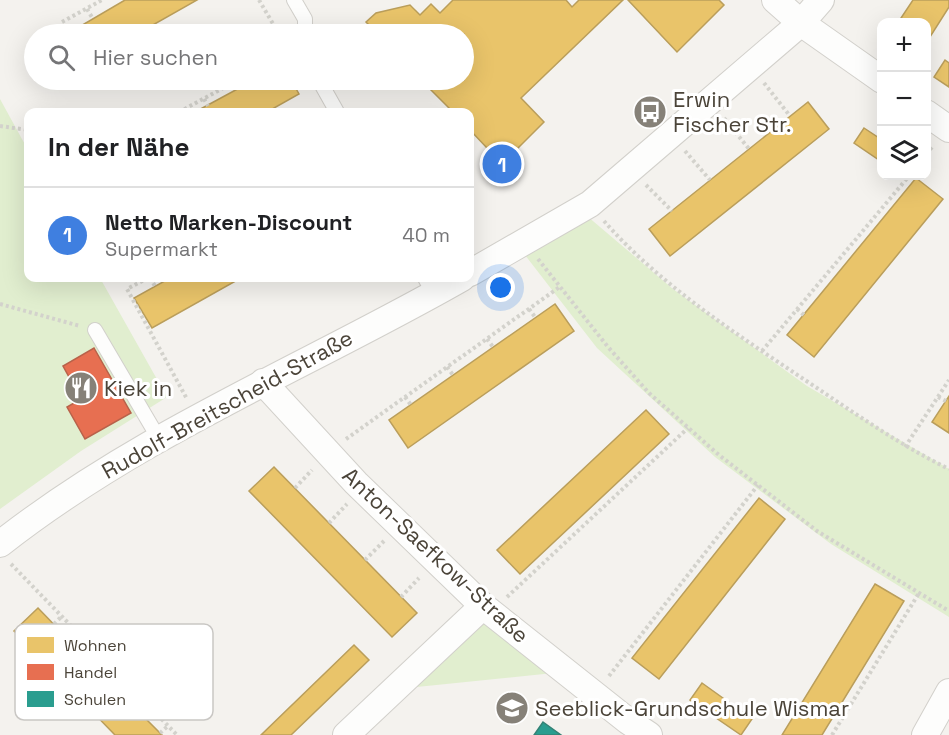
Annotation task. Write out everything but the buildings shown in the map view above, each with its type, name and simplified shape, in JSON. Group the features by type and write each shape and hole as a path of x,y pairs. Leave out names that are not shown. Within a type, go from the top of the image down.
{"street":[{"path":"775,0 801,23 877,76"},
{"path":"474,271 590,204 801,23 821,0"},
{"path":"931,116 949,129"},
{"name":"Rudolf-Breitscheid-Straße","path":"4,552 66,495 114,465 429,286 446,282"},
{"name":"Anton-Saefkow-Straße","path":"263,382 356,483 487,609 628,721 649,735"},
{"path":"346,735 487,609"},
{"path":"925,735 949,692"}],"lane":[{"path":"294,0 305,19 305,24"},
{"path":"325,90 335,108"},
{"path":"95,330 159,439"}],"path":[{"path":"62,22 102,0"},
{"path":"259,0 273,24"},
{"path":"87,9 93,19"},
{"path":"750,66 790,116"},
{"path":"187,108 220,90"},
{"path":"204,99 208,106"},
{"path":"711,100 749,149"},
{"path":"0,126 24,129"},
{"path":"672,134 710,180"},
{"path":"631,169 672,211"},
{"path":"762,351 906,180"},
{"path":"895,192 901,196"},
{"path":"590,204 620,238 678,290 762,351 905,447 949,469"},
{"path":"862,232 867,237"},
{"path":"524,242 642,386 688,428 817,531 949,611"},
{"path":"830,270 836,275"},
{"path":"141,282 127,289 197,418"},
{"path":"152,282 155,286"},
{"path":"295,488 327,452 561,286"},
{"path":"0,304 95,330"},
{"path":"529,309 535,317"},
{"path":"797,309 804,315"},
{"path":"487,339 493,347"},
{"path":"447,367 453,375"},
{"path":"905,447 949,380"},
{"path":"938,396 946,401"},
{"path":"405,397 411,405"},
{"path":"487,609 546,560 688,428"},
{"path":"652,451 657,456"},
{"path":"616,485 621,490"},
{"path":"595,695 758,485"},
{"path":"736,514 742,519"},
{"path":"579,519 584,525"},
{"path":"4,552 70,624"},
{"path":"705,553 711,558"},
{"path":"541,555 546,560"},
{"path":"674,592 681,597"},
{"path":"832,735 919,593"},
{"path":"54,624 62,616"},
{"path":"893,619 900,624"},
{"path":"642,633 648,639"},
{"path":"865,665 872,670"},
{"path":"840,706 847,711"},
{"path":"162,720 177,735"},
{"path":"160,733 168,726"}],"green space":[{"path":"0,99 24,143 24,282 102,282 167,397 81,451 0,509"},
{"path":"580,210 673,289 807,386 949,469 949,617 831,544 715,457 597,348 518,246"},
{"path":"483,606 563,672 397,689"}],"place":[{"name":"Erwin Fischer Str.","path":"650,112"},
{"name":"Netto Marken-Discount","path":"502,164"},
{"name":"Kiek in","path":"81,388"},
{"name":"Seeblick-Grundschule Wismar","path":"512,708"}]}
